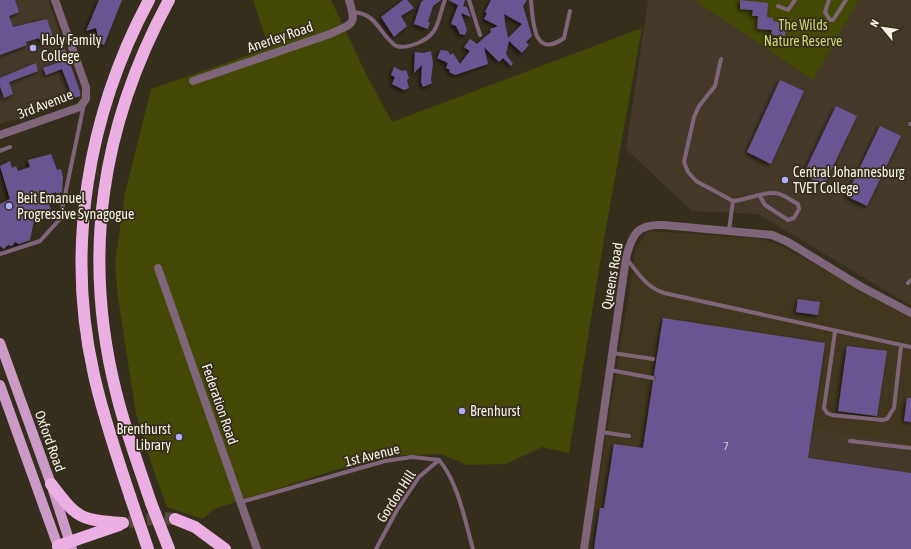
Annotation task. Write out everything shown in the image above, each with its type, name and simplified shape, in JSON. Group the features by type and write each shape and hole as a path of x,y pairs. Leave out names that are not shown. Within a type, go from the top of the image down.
{"highway":[{"path":"148,549 106,421 94,374 83,296 82,259 89,170 99,123 115,72 136,24 149,0"},
{"path":"169,0 136,66 123,102 108,164 100,230 101,301 107,349 122,416 151,503 169,549"},
{"path":"51,484 66,504 79,516 92,521 126,523 71,545 56,548"},
{"path":"175,519 195,527 225,549"}],"main road":[{"name":"Oxford Road","path":"0,343 51,484 71,545"},
{"name":"Oxford Road","path":"0,385 56,548"}],"street":[{"name":"3rd Avenue","path":"0,135 80,107 87,95 86,87 55,0"},
{"path":"348,0 353,12"},
{"name":"Anerley Road","path":"193,81 330,34 352,22 353,12"},
{"name":"Queens Road","path":"584,549 626,258 631,239 645,226 663,225 760,232 779,237 910,311"},
{"name":"Federation Road","path":"158,268 257,549"}],"lane":[{"path":"353,12 362,13 370,17 396,46 409,46 431,36 435,31 445,0"},
{"path":"469,0 480,35"},
{"path":"530,0 536,34 539,40 545,45 549,46 564,38 570,11"},
{"path":"778,6 788,10 795,0"},
{"path":"829,0 825,12 830,20 833,20 846,0"},
{"path":"721,59 715,86 699,106 694,117 684,162 688,172 696,181 733,201 760,196 777,193 798,204 799,209 794,218 788,220 765,205 760,196"},
{"path":"0,254 40,240 60,219 84,114 84,102"},
{"path":"0,151 10,147"},
{"path":"728,230 733,201"},
{"path":"626,258 645,283 651,288 664,293 835,332 911,347"},
{"path":"835,332 824,408 827,413 832,415 882,420 888,418 894,408 901,346"},
{"path":"613,353 653,359"},
{"path":"610,370 653,378"},
{"path":"601,432 630,436"},
{"path":"850,441 911,448"},
{"name":"1st Avenue","path":"241,502 385,461 412,457 439,460"},
{"path":"439,460 446,468 452,480 473,549"},
{"name":"Gordon Hill","path":"376,549 419,477 439,460"}],"shaded area":[{"name":"Holy Family College","path":"0,0 48,0 83,97 0,124"},
{"name":"Central Johannesburg TVET College","path":"648,0 694,0 813,80 859,0 911,0 911,306 758,214 692,211 626,149"},
{"path":"647,231 756,238 778,244 911,318 911,549 590,549 590,537 636,249"},
{"path":"812,429 911,444 911,549 794,549"}],"green space":[{"path":"253,0 331,0 366,74 392,122 642,28 605,233 569,453 542,447 506,464 467,465 441,454 379,456 214,509 202,519 167,507 152,466 136,413 118,298 115,263 125,193 151,89 269,48"},
{"name":"The Wilds Nature Reserve","path":"694,0 859,0 813,80"}],"building":[{"path":"0,0 15,0 19,12 9,16 13,27 47,19 54,40 42,44 39,38 26,42 27,45 0,55"},
{"path":"99,0 122,0 104,45 91,39 98,37 96,28 86,31"},
{"path":"403,0 407,0 414,8 401,16 407,26 394,37 381,17"},
{"path":"424,0 441,0 433,6 428,22 430,22 428,29 414,24 421,2"},
{"path":"448,0 465,0 463,6 467,7 471,17 461,13 467,30 465,35 460,34 456,26 451,24 458,5"},
{"path":"491,0 527,0 523,6 532,36 526,42 529,45 522,53 509,41 506,54 513,64 511,66 503,58 499,62 484,47 488,64 455,75 449,72 450,70 446,68 448,63 437,58 441,50 448,51 450,55 453,53 460,64 470,51 464,47 470,39 477,44 491,32 490,29 498,26 484,19 487,13 485,12","holes":["504,14 522,24 508,38"]},
{"path":"740,0 768,3 767,17 773,18 773,21 786,23 785,36 771,35 772,30 757,29 758,16 752,16 753,10 740,9"},
{"path":"65,49 80,92 80,96 73,98 62,69 46,75 43,68 60,62 57,52"},
{"path":"431,51 433,63 432,83 423,87 421,82 422,65 414,73 415,52 423,53"},
{"path":"36,63 38,71 9,82 13,94 4,98 0,86 0,78"},
{"path":"394,67 402,71 406,70 409,78 407,80 409,88 404,90 392,84 395,77 391,75"},
{"path":"780,80 804,91 771,164 747,152"},
{"path":"836,106 857,116 824,185 803,175"},
{"path":"880,126 901,136 867,206 846,196"},
{"path":"51,154 57,170 61,169 63,177 62,192 57,194 56,192 44,196 51,209 37,214 34,220 30,240 19,244 15,242 12,246 8,245 4,249 0,246 0,204 10,199 0,166 10,161 12,168 16,166 18,171 30,167 28,160"},
{"path":"798,299 820,302 818,315 796,312"},
{"path":"663,318 825,343 808,458 911,473 911,549 594,549 600,508 604,508 614,444 643,448 653,381 656,378 654,375"},
{"path":"847,346 887,351 877,416 838,411"},
{"path":"907,398 911,398 911,422 904,421"}],"tunnel":[{"path":"129,522 159,518 175,519"}],"place":[{"name":"Holy Family College","path":"33,48"},
{"name":"Central Johannesburg TVET College","path":"785,180"},
{"name":"Beit Emanuel Progressive Synagogue","path":"9,206"},
{"name":"Brenhurst","path":"462,411"},
{"name":"Brenthurst Library","path":"179,437"}]}
